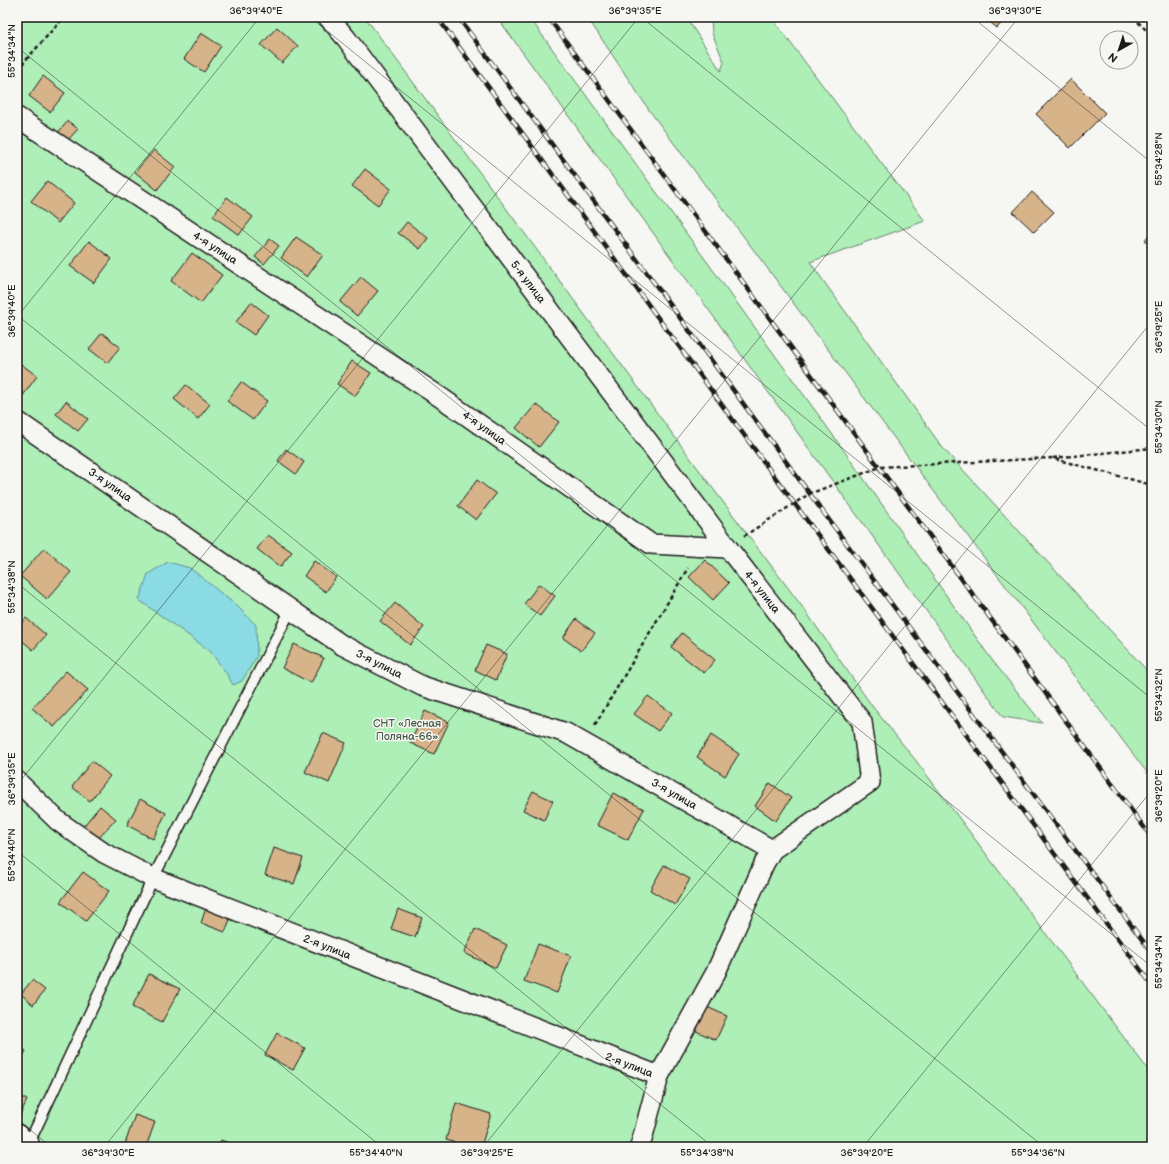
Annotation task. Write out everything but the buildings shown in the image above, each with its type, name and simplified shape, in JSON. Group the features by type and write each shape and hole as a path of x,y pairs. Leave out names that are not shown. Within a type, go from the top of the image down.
{"street":[{"name":"5-я улица","path":"328,17 346,38 728,548"},
{"name":"4-я улица","path":"17,117 443,399 652,544 728,548 862,722 870,782 772,850"},
{"name":"3-я улица","path":"17,421 342,645 422,686 566,733 772,850"},
{"name":"2-я улица","path":"17,781 58,821 104,853 154,878 659,1076"},
{"path":"640,1147 659,1076 716,972 764,864 772,850"}],"lane":[{"path":"25,1141 154,878 291,609"}],"path":[{"path":"17,70 64,17"},
{"path":"1133,17 1152,36"},
{"path":"728,548 809,494 880,467 1051,458 1152,448"},
{"path":"1051,458 1152,485"},
{"path":"584,743 700,546"}],"green space":[{"name":"СНТ «Лесная Поляна-66»","path":"17,17 365,17 708,482 804,609 872,706 917,762 1152,1075 1152,1147 17,1147"},
{"path":"497,17 529,17 825,424 992,660 1042,723 1003,717"},
{"path":"587,17 686,17 721,71 724,62 712,33 711,17 771,17 925,221 810,262 942,447 1152,676 1152,779 957,522 649,110"}],"water":[{"path":"168,562 190,568 237,606 256,625 257,656 242,681 233,685 210,651 139,600 148,574"}],"railway":[{"path":"437,17 794,503 1152,985"},
{"path":"458,17 832,524 1152,953"},
{"path":"548,17 1152,838"}]}
